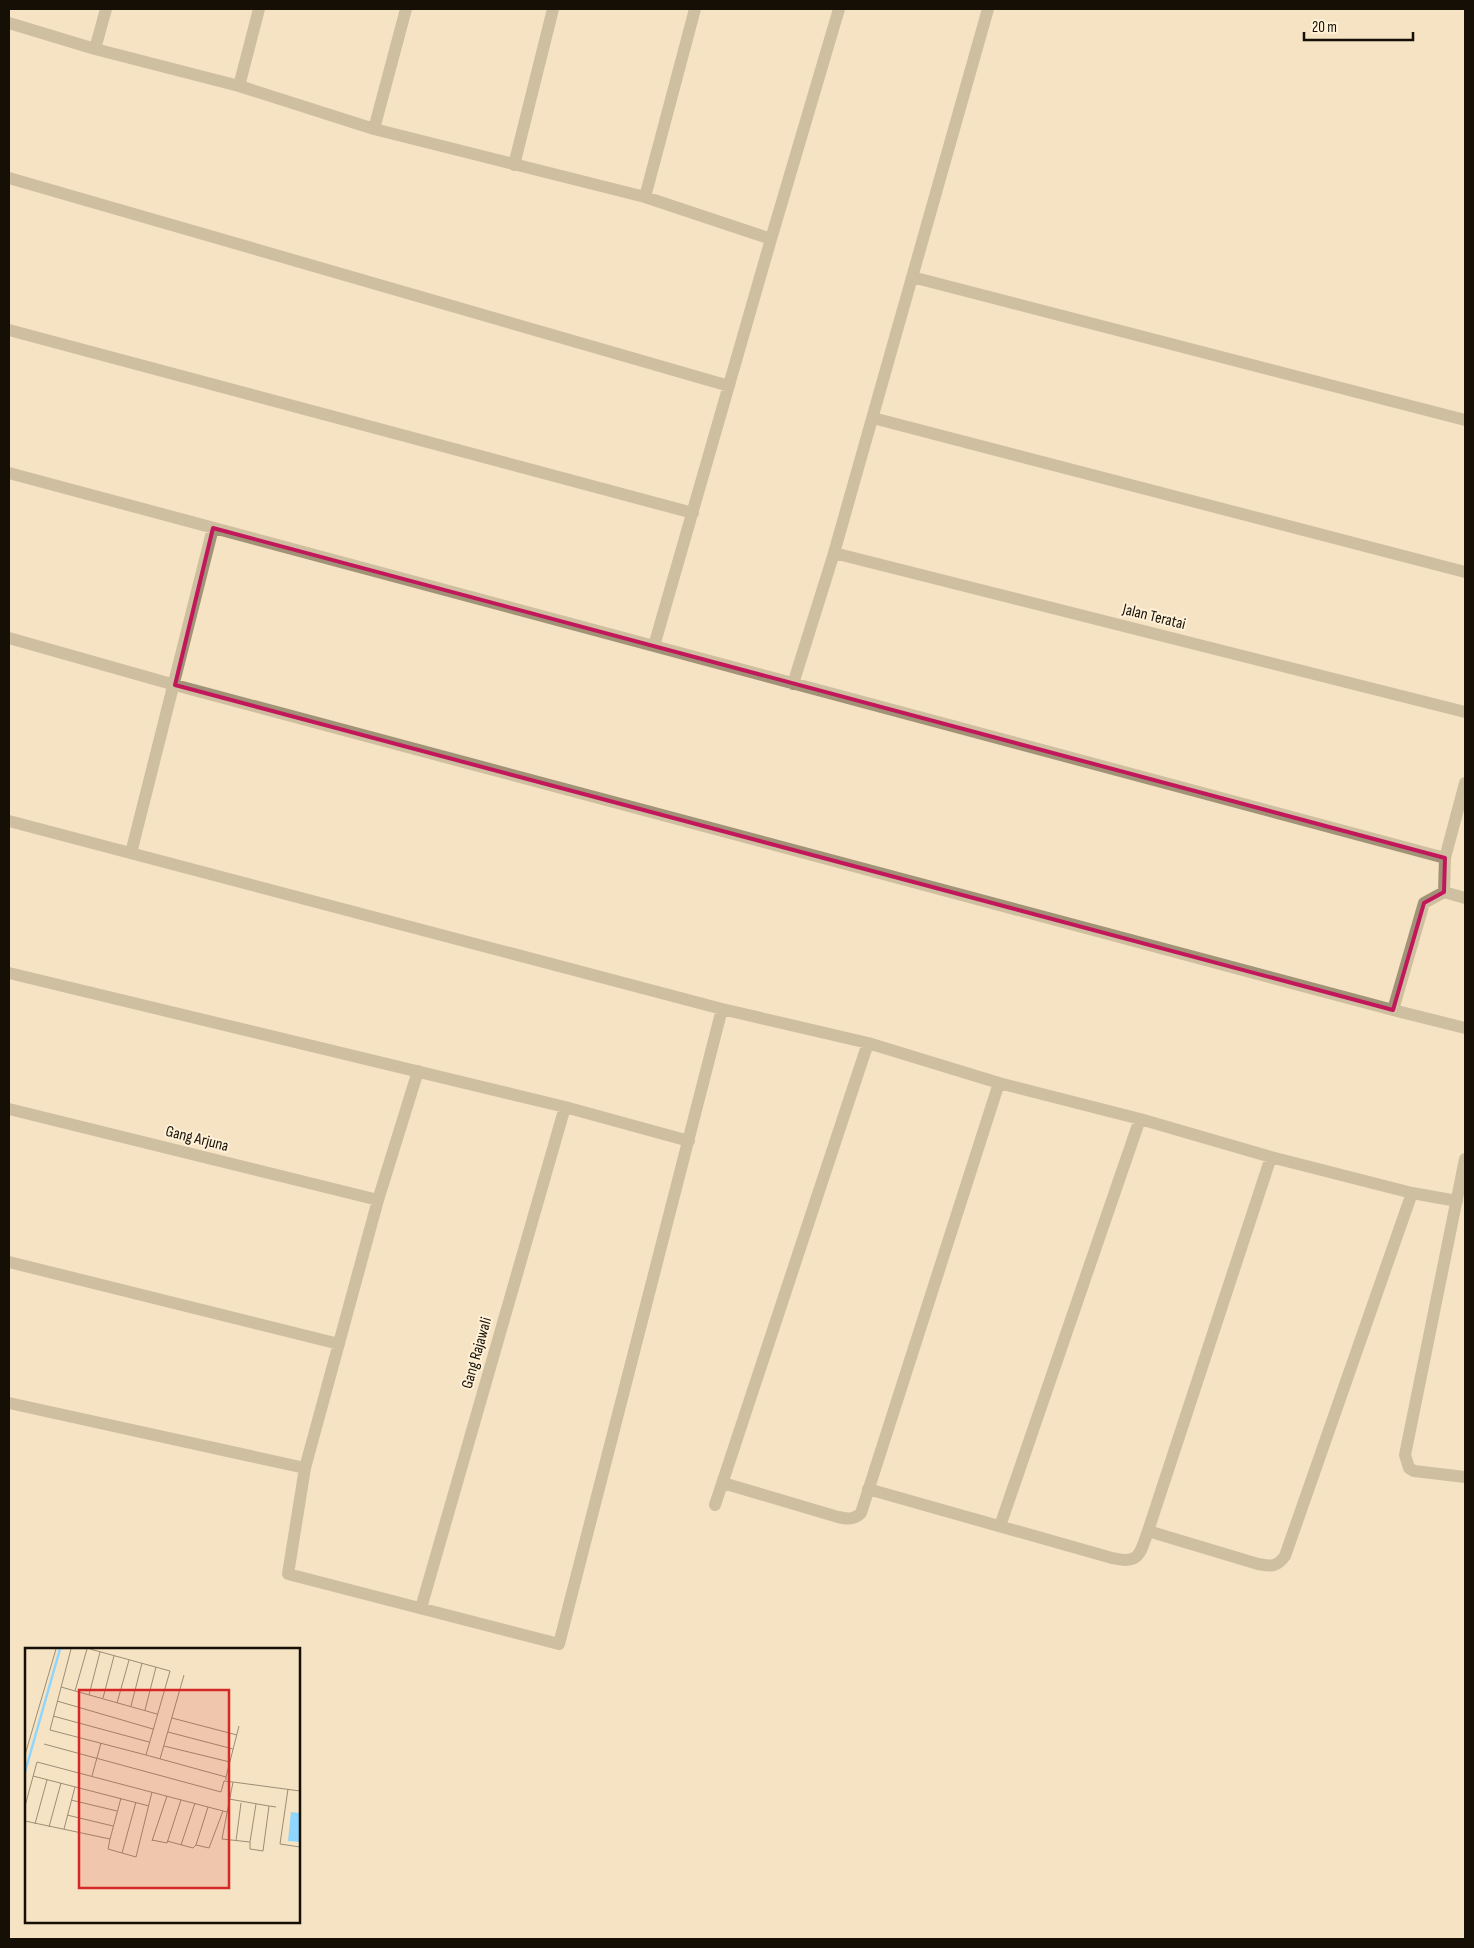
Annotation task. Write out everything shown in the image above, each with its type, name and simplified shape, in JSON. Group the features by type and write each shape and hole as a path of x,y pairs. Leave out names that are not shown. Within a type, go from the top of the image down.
{"street":[{"path":"95,49 106,9"},
{"path":"239,86 259,9"},
{"path":"374,129 406,9"},
{"path":"514,164 552,9"},
{"path":"646,197 695,9"},
{"path":"654,646 839,9"},
{"path":"793,684 834,553 988,9"},
{"path":"9,23 95,49 239,86 374,129 646,197 771,239"},
{"path":"9,178 729,386"},
{"path":"912,277 1465,420"},
{"path":"9,330 693,513"},
{"path":"872,418 1465,572"},
{"path":"9,474 1445,858"},
{"path":"132,853 213,528"},
{"name":"Jalan Teratai","path":"834,553 1465,712"},
{"path":"9,638 175,685 1465,1028"},
{"path":"1444,892 1445,858 1465,783"},
{"path":"9,821 722,1009 868,1043 999,1083 1140,1119 1271,1157 1412,1193 1457,1201"},
{"path":"1393,1010 1424,903 1444,892 1465,898"},
{"path":"9,974 565,1107 689,1141"},
{"path":"418,1071 378,1200 305,1468 288,1574 559,1644 722,1009"},
{"path":"715,1505 868,1043"},
{"path":"723,1483 849,1519 861,1513 999,1083"},
{"name":"Gang Rajawali","path":"422,1608 565,1107"},
{"name":"Gang Arjuna","path":"9,1110 378,1200"},
{"path":"1000,1526 1140,1119"},
{"path":"868,1489 1124,1561 1134,1559 1140,1553 1148,1531 1271,1157"},
{"path":"1465,1159 1404,1455 1409,1468 1414,1471 1465,1477"},
{"path":"1148,1531 1258,1564 1271,1566 1279,1564 1285,1556 1412,1193"},
{"path":"9,1262 339,1344"},
{"path":"9,1403 305,1468"}],"highlighted area":[{"path":"213,528 1445,858 1444,892 1424,903 1393,1010 175,685"}]}
